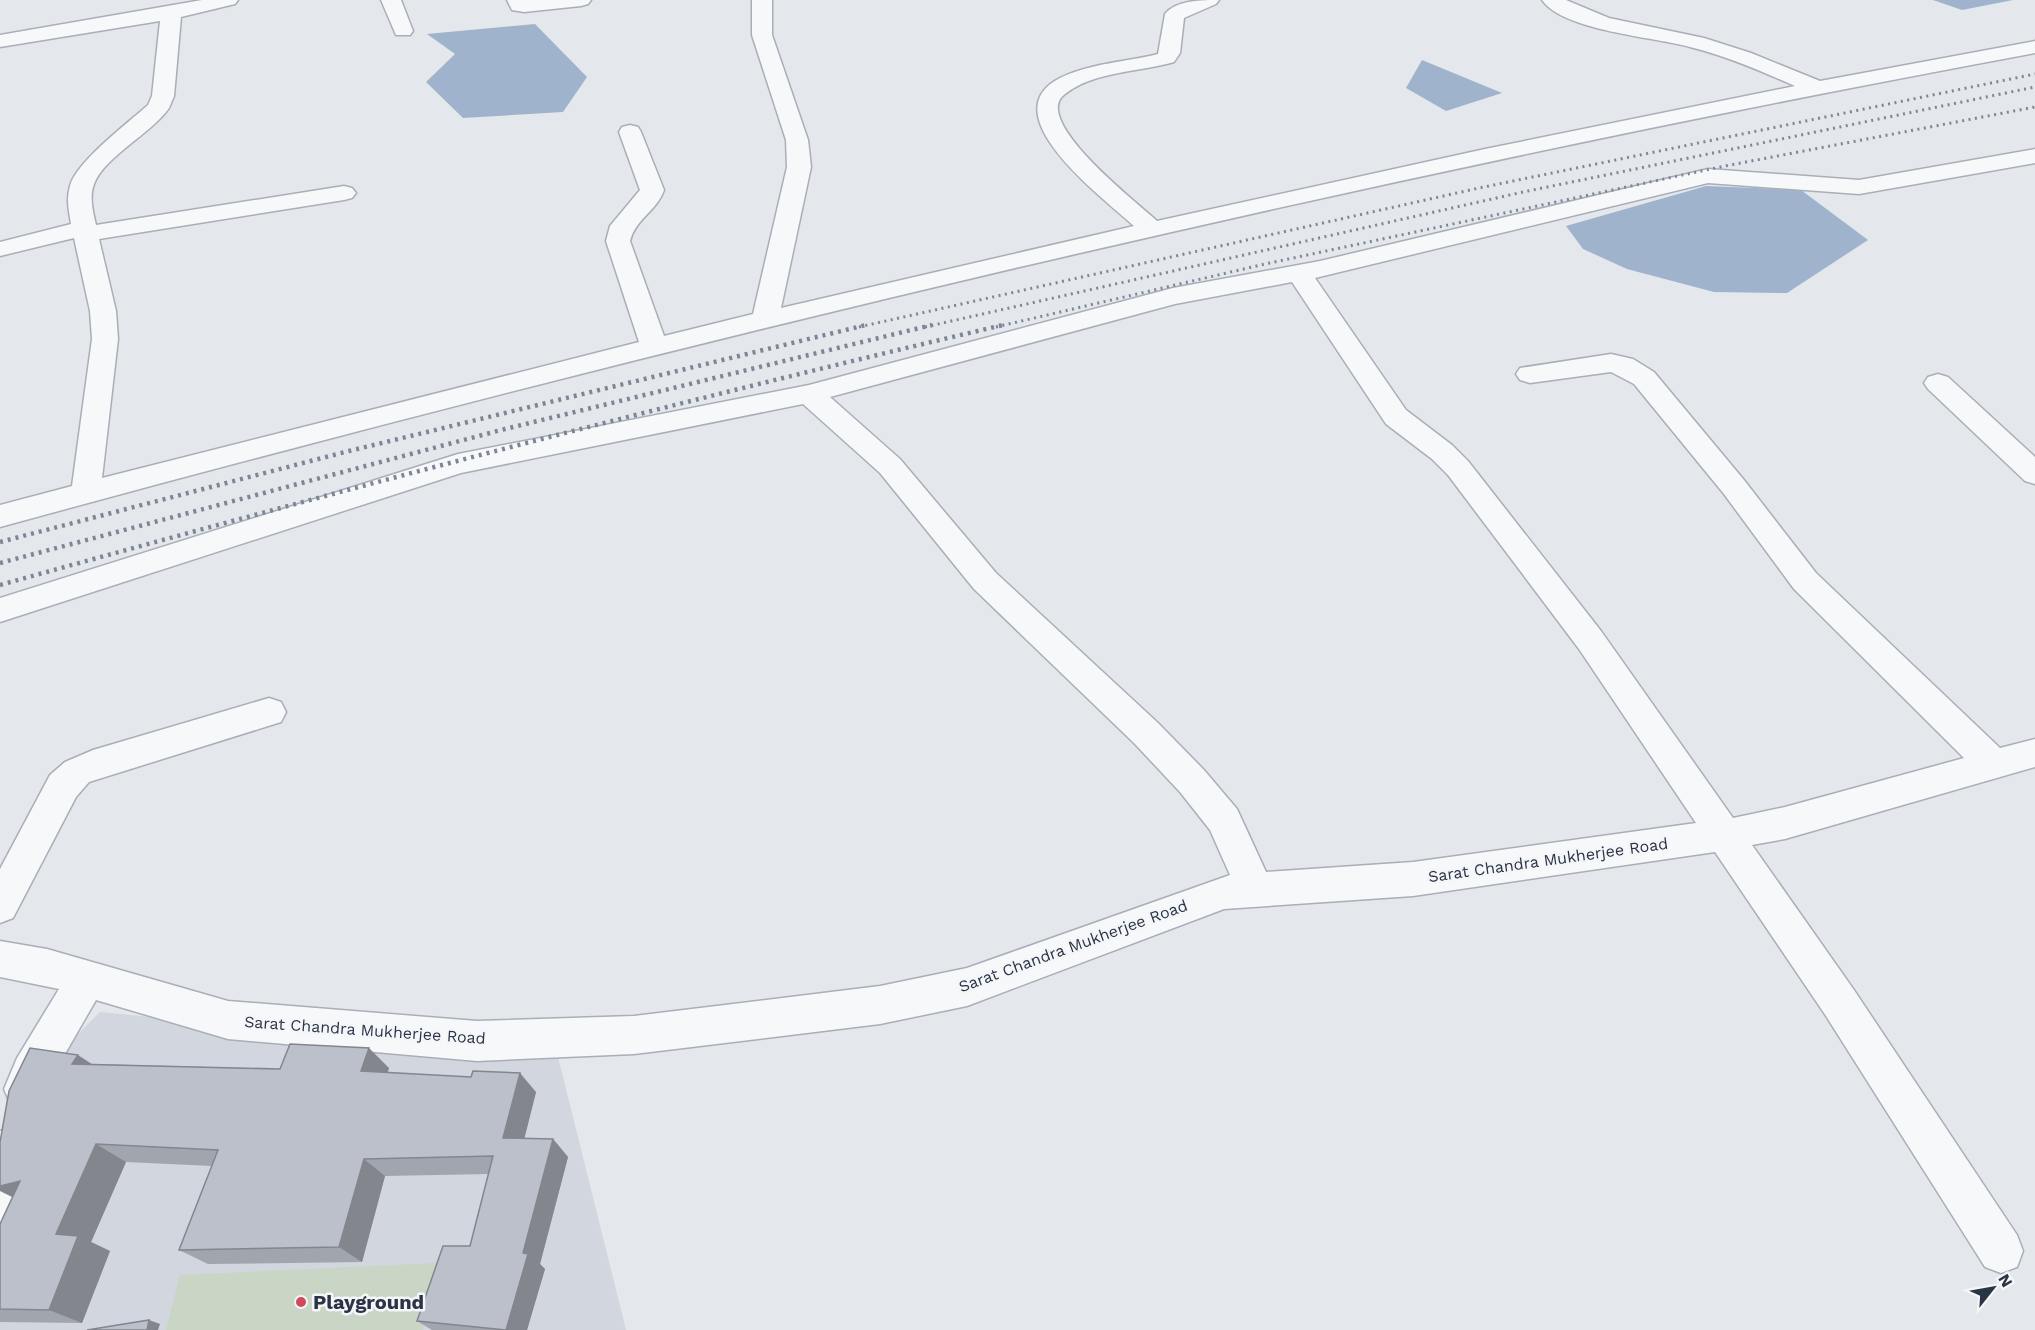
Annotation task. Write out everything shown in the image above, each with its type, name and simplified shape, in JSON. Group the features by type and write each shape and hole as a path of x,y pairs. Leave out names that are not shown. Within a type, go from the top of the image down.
{"street":[{"path":"0,41 171,13 228,0"},
{"path":"391,0 403,31"},
{"path":"517,0 519,6 581,0"},
{"path":"762,0 762,35 797,140 799,167 765,319"},
{"path":"1151,228 1072,153 1052,130 1047,114 1048,101 1055,90 1072,81 1167,58 1170,51 1171,23 1175,14 1209,0"},
{"path":"1552,0 1565,10 1593,21 1696,42 1753,60 1817,88"},
{"path":"86,492 105,339 103,311 79,204 82,184 94,166 158,108 163,96 171,13"},
{"path":"0,516 654,346 1151,228 1527,147 1817,88 2035,47"},
{"path":"630,132 652,190 650,196 622,226 618,241 654,346"},
{"path":"0,610 458,464 809,394 1173,296 1299,273 1708,176 1859,187 2035,156"},
{"path":"0,249 84,231 344,193"},
{"path":"1299,273 1396,417 1442,452 1458,468 1590,640 1840,1003 2001,1251"},
{"path":"1530,374 1611,363 1623,364 1644,378 1734,487 1805,581 1994,765"},
{"path":"1938,383 2035,474"},
{"path":"809,394 890,466 985,581 1146,733 1192,781 1224,820 1255,890"},
{"path":"0,906 63,786 77,772 93,765 269,712"},
{"name":"Sarat Chandra Mukherjee Road","path":"0,959 47,968 228,1020 477,1041 634,1035 880,1005 967,987 1224,892 1413,879 1724,836 1785,824 2035,753"},
{"path":"0,1215 17,1109 32,1072 87,979"}],"shaded area":[{"path":"100,1012 558,1057 626,1330 0,1330 0,1238 54,1058"}],"green space":[{"name":"Playground","path":"436,1263 423,1330 166,1330 180,1275"}],"water":[{"path":"1933,0 2013,0 1962,10"},
{"path":"535,24 587,77 563,112 463,118 426,82 455,54 427,34"},
{"path":"1422,60 1502,93 1446,111 1406,88"},
{"path":"1706,186 1801,190 1868,240 1787,293 1714,292 1627,269 1583,249 1566,226"}],"building":[{"path":"290,1044 369,1048 361,1071 471,1077 473,1071 520,1073 503,1138 553,1139 523,1253 528,1254 506,1330 417,1321 443,1246 470,1246 493,1156 364,1159 339,1247 179,1250 218,1150 96,1144 56,1234 78,1236 49,1310 0,1309 0,1224 20,1181 0,1186 0,1142 9,1091 30,1048 78,1055 72,1064 280,1069"},
{"path":"149,1320 147,1330 87,1330"}],"railway":[{"path":"859,327 1479,188 2035,74"},
{"path":"925,327 1523,192 2035,87"},
{"path":"996,327 1265,264 1725,166 2035,107"},
{"path":"0,542 349,451 866,325"},
{"path":"0,563 505,429 932,325"},
{"path":"0,585 500,450 1003,325"}],"place":[{"name":"Playground","path":"301,1302"}]}
